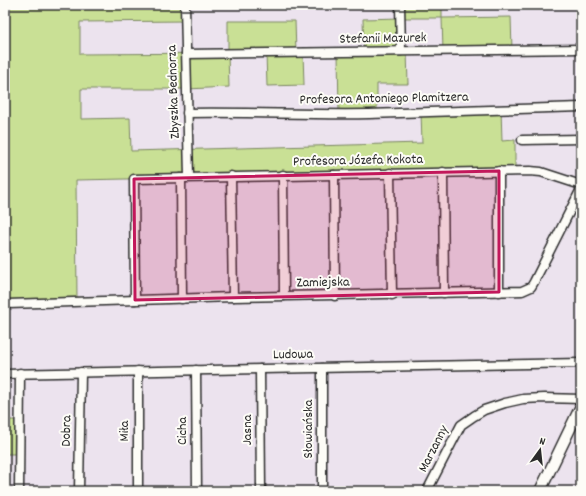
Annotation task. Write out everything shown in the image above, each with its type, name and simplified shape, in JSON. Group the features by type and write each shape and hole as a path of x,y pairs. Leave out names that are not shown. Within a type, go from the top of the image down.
{"main road":[{"path":"540,491 581,406"}],"street":[{"name":"Zbyszka Bednorza","path":"182,299 187,112 185,5"},
{"path":"400,5 401,51"},
{"name":"Stefanii Mazurek","path":"186,54 581,49"},
{"name":"Profesora Antoniego Plamitzera","path":"187,112 369,114 581,107"},
{"path":"522,140 581,139"},
{"path":"498,171 499,292"},
{"name":"Profesora Józefa Kokota","path":"135,300 134,179 536,171 581,185"},
{"path":"443,172 444,293"},
{"path":"390,174 392,294"},
{"path":"283,175 284,296"},
{"path":"334,175 335,296"},
{"path":"231,176 233,297"},
{"name":"Zamiejska","path":"5,306 8,304 233,297 522,291 530,288 581,189"},
{"name":"Ludowa","path":"5,374 581,363"},
{"name":"Słowiańska","path":"322,368 322,491"},
{"name":"Jasna","path":"260,369 261,491"},
{"name":"Cicha","path":"196,370 197,491"},
{"name":"Miła","path":"138,371 138,491"},
{"name":"Dobra","path":"79,491 81,372"},
{"path":"19,491 20,373"},
{"name":"Marzanny","path":"427,491 461,425 484,410 524,399 581,399"}],"highlighted area":[{"path":"499,171 499,292 135,300 134,179"}],"green space":[{"path":"5,5 185,5 185,21 80,22 80,54 228,53 228,21 295,21 296,53 303,53 304,85 267,86 266,53 228,54 229,87 187,89 81,89 81,119 130,118 131,151 422,143 421,112 501,109 502,141 515,140 515,171 76,180 77,302 5,305"},
{"path":"400,5 442,5 442,18 401,18 401,51 407,51 408,84 377,84 377,113 339,114 338,52 364,52 363,19 400,18"},
{"path":"511,17 512,50 443,51 442,18"},
{"path":"5,420 19,420 19,454 5,454"}]}
